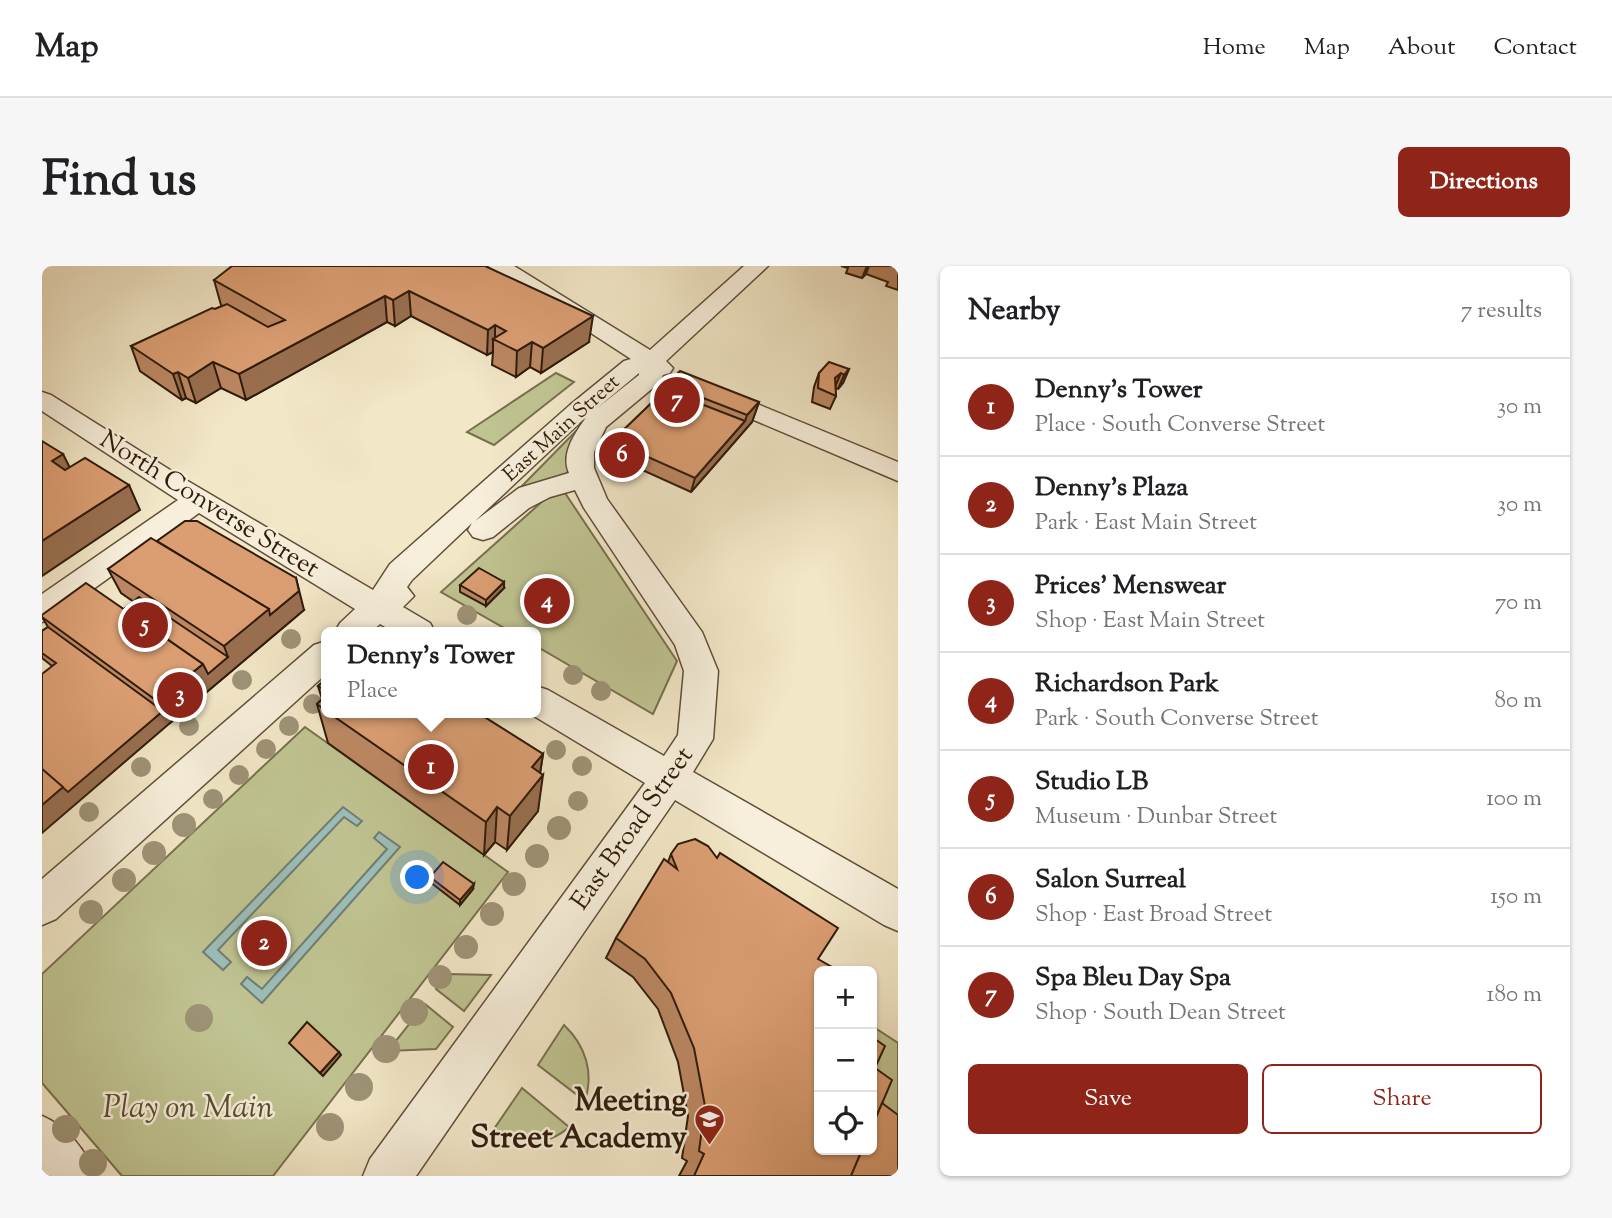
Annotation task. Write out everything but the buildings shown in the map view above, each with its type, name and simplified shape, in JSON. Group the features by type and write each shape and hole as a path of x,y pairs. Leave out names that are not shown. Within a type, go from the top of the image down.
{"street":[{"path":"499,266 684,382 898,472"},
{"name":"East Main Street","path":"356,627 378,607 401,572 579,410 633,366 651,362 757,266"},
{"name":"East Broad Street","path":"387,1176 695,739 701,671 683,628 594,501 580,468 581,452 586,438 597,421 652,377 651,362"},
{"name":"North Converse Street","path":"44,405 411,627"},
{"name":"East Main Street","path":"378,607 422,583 512,503 538,489 584,479"},
{"path":"42,610 198,500"},
{"path":"42,905 321,658"},
{"path":"541,704 898,911"},
{"path":"42,1140 72,1176"}],"green space":[{"path":"556,373 574,382 494,445 467,432"},
{"path":"578,429 567,474 520,488"},
{"path":"565,493 677,661 653,714 541,649 541,627 502,627 441,592 545,499"},
{"name":"Play on Main","path":"305,727 508,872 273,1176 122,1176 42,1083 42,974"},
{"path":"448,974 491,975 464,1011 436,989"},
{"path":"425,1004 453,1027 436,1049 388,1051"},
{"path":"564,1025 578,1042 586,1060 589,1080 585,1101 538,1065"},
{"path":"877,1029 898,1043 898,1138 877,1123"},
{"path":"522,1088 569,1127 551,1138 533,1142 513,1138 494,1129"}],"water":[{"path":"343,807 362,821 357,826 344,817 218,950 231,962 223,970 203,952"},
{"path":"379,832 400,847 262,1003 241,984 247,977 262,989 387,849 374,838"}],"place":[{"name":"Spa Bleu Day Spa","path":"677,400"},
{"name":"Salon Surreal","path":"622,455"},
{"name":"Richardson Park","path":"547,601"},
{"name":"Studio LB","path":"145,625"},
{"name":"Prices' Menswear","path":"180,695"},
{"name":"Denny's Tower","path":"431,767"},
{"name":"Denny's Plaza","path":"264,943"},
{"name":"Meeting Street Academy","path":"710,1147"}]}
